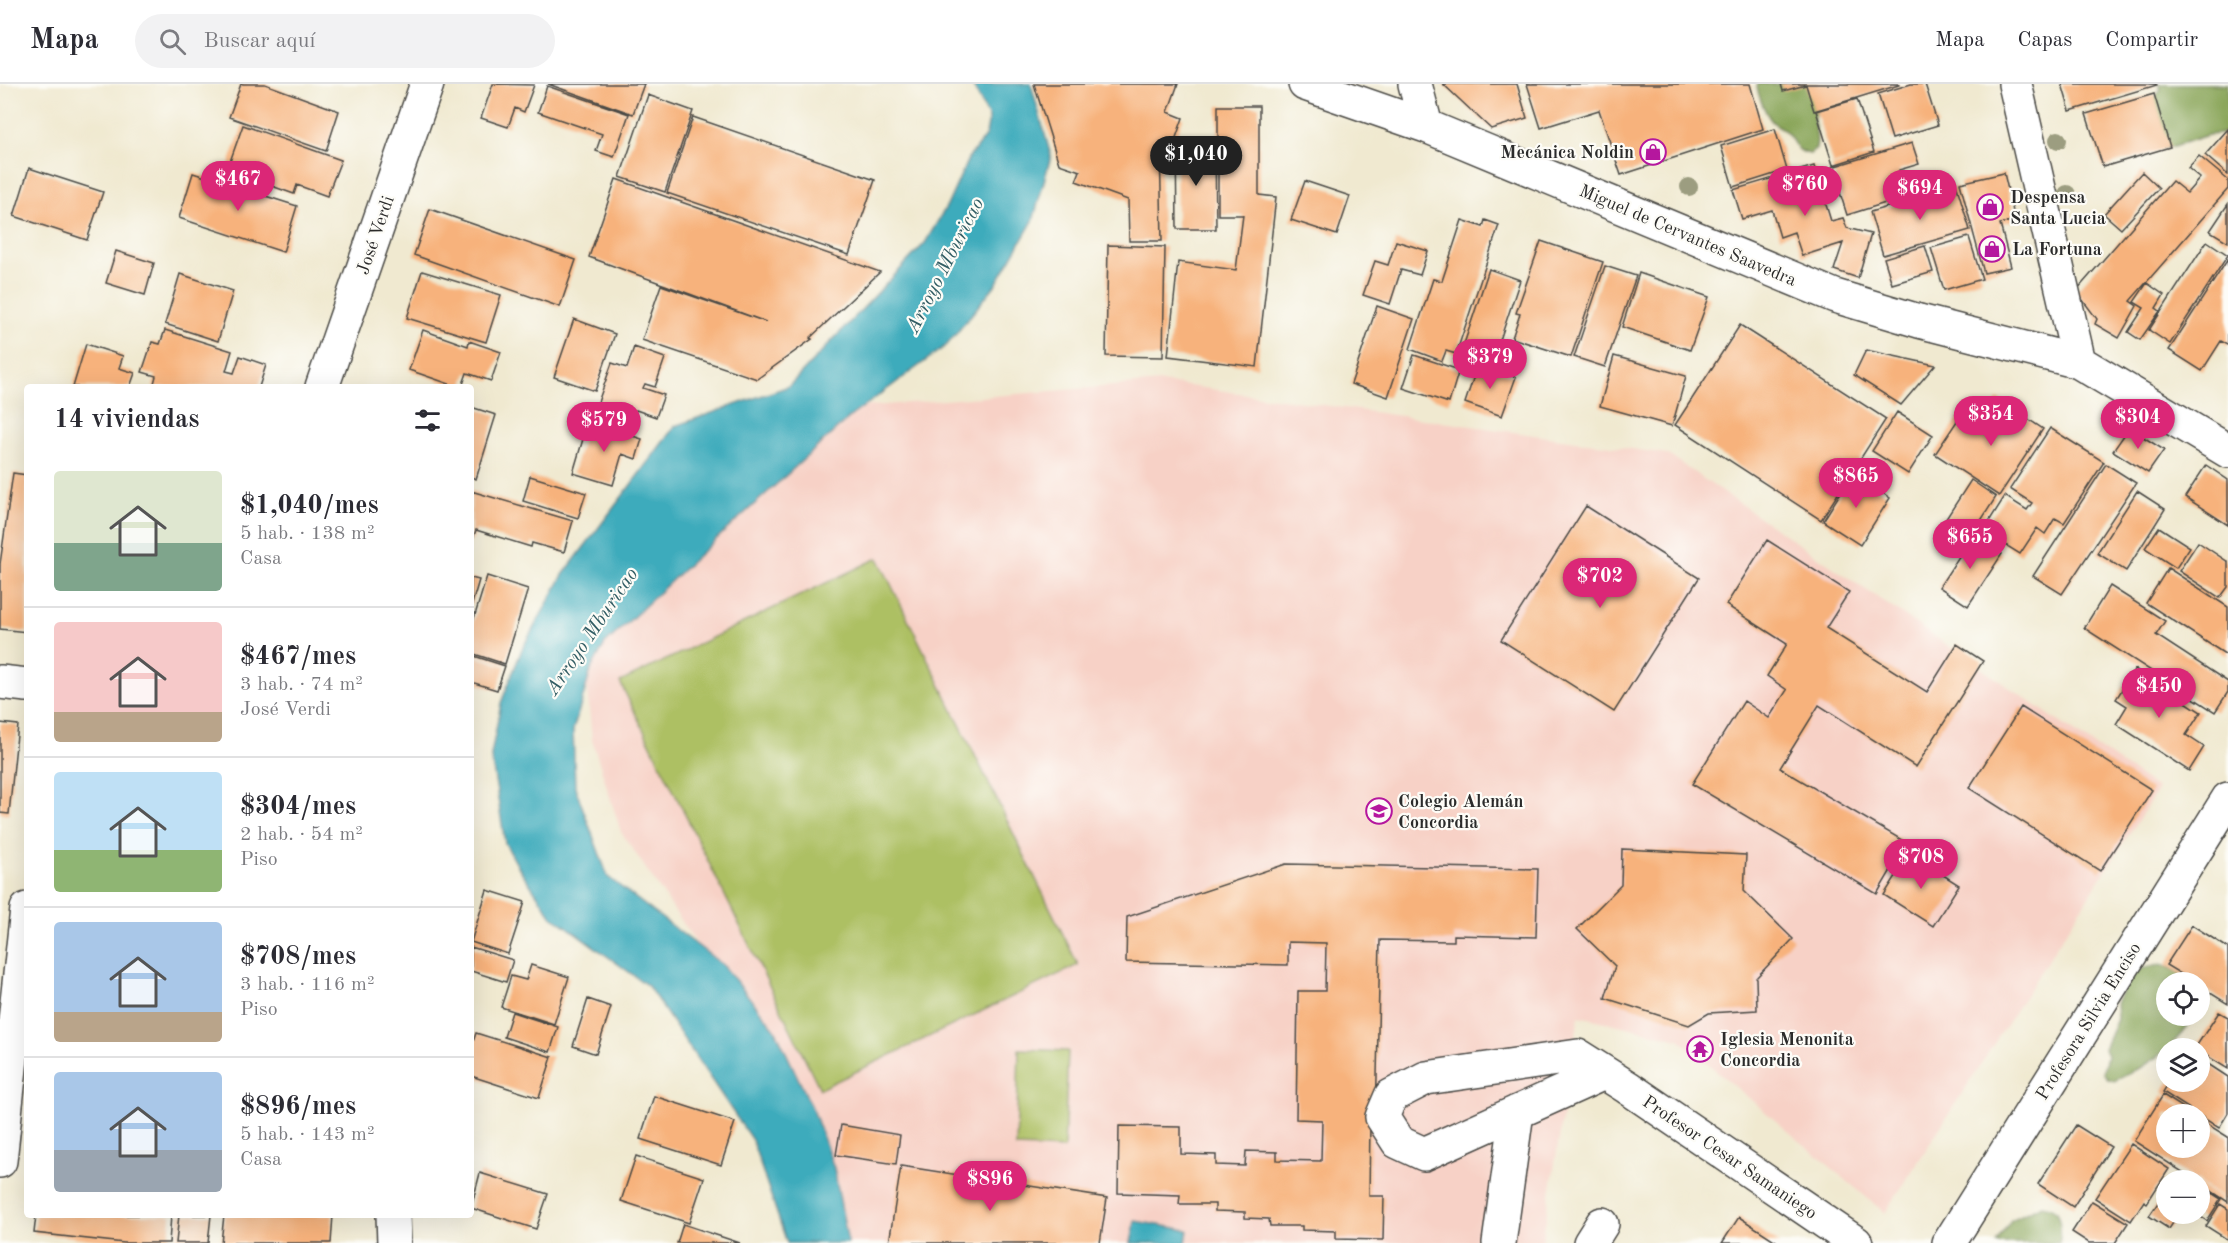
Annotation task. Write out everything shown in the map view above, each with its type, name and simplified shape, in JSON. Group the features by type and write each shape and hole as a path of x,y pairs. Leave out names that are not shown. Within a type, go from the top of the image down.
{"street":[{"name":"José Verdi","path":"323,384 427,84"},
{"name":"Miguel de Cervantes Saavedra","path":"1305,84 1426,126 1835,296 1920,321 2079,362 2228,451"},
{"path":"1414,84 1426,126"},
{"path":"2015,84 2079,362"},
{"path":"0,682 24,685"},
{"name":"Profesora Silvia Enciso","path":"1949,1243 2228,799"},
{"path":"0,1161 4,1086 24,932"},
{"name":"Profesor Cesar Samaniego","path":"1604,1072 1424,1154 1398,1142 1382,1117 1391,1096 1426,1078 1578,1056 1604,1072 1856,1243"},
{"path":"1498,1243 1517,1112"},
{"path":"393,1218 394,1243"}],"shaded area":[{"name":"Colegio Alemán Concordia","path":"1161,382 1667,454 2158,789 1885,1213 1679,1039 1579,1016 1542,1243 828,1243 779,1065 621,832 592,740 586,677 676,512 849,408"}],"green space":[{"path":"1757,84 1818,84 1825,99 1815,113 1816,149 1810,154 1798,149 1786,132 1771,120 1758,93"},
{"path":"2158,84 2228,84 2228,130 2221,134 2208,135 2165,149 2142,138 2144,111 2161,89"},
{"path":"878,558 1078,965 820,1089 620,682"},
{"path":"2162,965 2177,972 2156,972 2156,1026 2187,1026 2177,1038 2156,1038 2156,1058 2153,1060 2115,1081 2108,1079 2103,1072 2107,1056 2104,1049 2117,1019 2116,1003 2130,974 2146,967"},
{"path":"1019,1049 1068,1051 1064,1149 1016,1147"},
{"path":"2042,1205 2056,1212 2060,1232 2059,1243 1996,1243 2011,1220"}],"water":[{"name":"Arroyo Mburicao","path":"972,84 1031,84 1051,156 1033,221 996,284 947,345 851,416 605,644 592,667 573,730 575,787 608,877 723,965 775,1029 814,1112 834,1168 848,1243 787,1243 752,1140 648,986 551,915 519,868 505,843 491,755 501,703 522,649 563,575 675,426 789,386 925,243 948,204 968,159 986,135 989,118"},
{"path":"1135,1221 1188,1230 1186,1243 1131,1243"}],"building":[{"path":"241,84 265,84 339,111 326,151 229,117"},
{"path":"493,84 534,85 524,112 515,108 508,127 481,118"},
{"path":"548,84 644,84 633,114"},
{"path":"1034,84 1178,84 1168,112 1183,118 1173,146 1160,142 1162,241 1129,241 1128,200 1076,181 1080,171 1059,164"},
{"path":"1443,84 1517,84 1527,118 1491,129"},
{"name":"Mecánica Noldin","path":"1527,84 1750,84 1763,129 1621,175 1599,110 1541,128"},
{"path":"1781,84 1899,85 1814,111 1806,85 1783,91"},
{"path":"1911,84 1925,84 1938,125 1892,139 1878,94"},
{"path":"2062,84 2156,84 2157,85 2070,111"},
{"path":"547,86 629,114 614,157 596,151 602,134 538,112"},
{"path":"2154,94 2170,147 2103,167 2086,114"},
{"path":"648,95 693,111 665,192 620,177"},
{"path":"1857,99 1874,152 1833,165 1816,111"},
{"path":"1218,106 1259,106 1259,195 1276,197 1257,367 1168,356 1178,262 1236,270 1243,215 1218,215"},
{"path":"693,117 875,180 849,255 667,193"},
{"path":"243,125 341,160 327,196 297,185 294,194 227,170"},
{"path":"1775,129 1787,170 1733,187 1721,146"},
{"path":"2228,129 2228,175 2205,155"},
{"path":"1912,143 1919,164 1899,170 1908,196 1847,215 1832,167"},
{"path":"1176,144 1215,144 1216,229 1177,229"},
{"path":"2199,156 2228,180 2228,189 2130,301 2137,306 2119,338 2095,324 2097,319 2076,291 2172,181 2187,193 2200,178 2188,168"},
{"path":"1814,166 1831,221 1843,218 1847,228 1871,234 1858,278 1834,270 1843,243 1802,256 1794,232 1780,237 1772,210 1742,219 1733,190"},
{"path":"29,168 103,192 87,240 14,216"},
{"path":"2142,172 2159,188 2121,229 2104,214"},
{"path":"193,173 297,206 283,252 179,218"},
{"path":"2004,173 2015,220 2000,224 2011,267 1984,273 1960,183"},
{"path":"616,179 880,272 810,338 812,339 757,379 642,340 661,285 766,322 589,257"},
{"path":"1305,181 1350,196 1337,235 1291,220"},
{"path":"1957,187 1970,230 1883,255 1870,212"},
{"path":"2228,204 2228,242 2210,231"},
{"path":"430,209 576,260 560,307 414,255"},
{"path":"1462,220 1483,227 1485,220 1499,225 1456,354 1446,351 1442,361 1410,349 1433,279 1442,281"},
{"path":"1969,237 1982,279 1944,290 1931,248"},
{"path":"1396,241 1428,251 1420,275 1401,270 1390,304 1363,295 1375,261 1388,265"},
{"path":"1541,241 1603,262 1571,357 1512,338 1520,314 1516,313"},
{"path":"2207,241 2228,255 2170,344 2149,330"},
{"path":"1108,245 1165,247 1163,357 1106,356"},
{"path":"1925,246 1933,272 1892,284 1884,258"},
{"path":"116,251 154,263 145,295 106,283"},
{"path":"2228,259 2228,345 2221,341 2202,371 2169,350"},
{"path":"1605,266 1636,276 1605,367 1574,357"},
{"path":"1489,269 1520,280 1492,364 1461,353"},
{"path":"422,271 501,295 486,342 407,318"},
{"path":"1639,273 1709,297 1690,350 1622,327"},
{"path":"180,274 233,291 218,341 165,324"},
{"path":"2147,283 2164,295 2156,308 2160,311 2140,340 2128,332 2144,308 2134,302"},
{"path":"1377,306 1414,319 1388,397 1351,384"},
{"path":"574,319 615,334 595,391 554,377"},
{"path":"1740,325 1886,419 1821,520 1675,425"},
{"path":"165,330 232,351 226,371 234,373 240,356 266,365 260,384 154,384 156,376 142,372 152,342 160,344"},
{"path":"423,330 468,346 469,341 501,352 491,381 467,373 463,384 449,384 409,370"},
{"path":"86,344 123,356 119,368 135,373 131,384 74,384"},
{"path":"634,347 665,358 655,387 645,384 643,388 664,395 656,417 636,410 633,418 597,405 612,363 627,368"},
{"path":"1866,350 1935,365 1901,405 1854,375"},
{"path":"1414,355 1459,370 1449,403 1403,388"},
{"path":"1614,356 1686,376 1672,426 1600,406"},
{"path":"1478,364 1516,377 1502,416 1465,403"},
{"path":"1998,399 2043,429 1999,496 1935,454 1959,418 1978,430"},
{"path":"474,408 496,415 476,479 474,478"},
{"path":"1897,412 1933,435 1908,474 1872,451"},
{"path":"588,422 642,439 636,459 622,454 613,485 573,473"},
{"path":"2050,428 2104,462 2064,523 2055,518 2045,534 2037,528 2020,554 1983,531 2005,496 2027,510 2032,503 2010,489"},
{"path":"2129,428 2164,450 2148,473 2113,451"},
{"path":"2106,464 2136,483 2062,594 2033,576"},
{"path":"2206,465 2228,480 2228,525 2185,497"},
{"path":"13,473 24,475 24,632 0,629 0,564"},
{"path":"1853,473 1890,498 1860,545 1823,521"},
{"path":"530,476 586,493 578,518 523,501"},
{"path":"1971,480 1996,497 1966,544 1940,528"},
{"path":"2137,491 2165,509 2126,571 2097,553"},
{"path":"474,492 573,521 564,552 532,543 531,547 476,530 474,536"},
{"path":"1586,506 1699,578 1614,712 1501,640"},
{"path":"2159,527 2190,547 2176,568 2145,548"},
{"path":"1973,535 2002,554 1968,606 1939,587"},
{"path":"1767,540 1849,592 1826,628 1927,692 1957,644 1983,661 1916,767 1819,705 1780,768 1907,843 1877,894 1692,784 1744,701 1769,718 1787,690 1767,676 1787,644 1726,605"},
{"path":"2198,542 2228,562 2228,587 2220,598 2179,571"},
{"path":"2168,568 2228,607 2228,656 2146,603"},
{"path":"487,576 528,589 505,664 474,654 474,618"},
{"path":"474,579 479,580 474,597"},
{"path":"2110,586 2165,621 2156,635 2228,682 2228,692 2215,712 2084,628"},
{"path":"474,656 505,666 497,690 474,683"},
{"path":"2135,669 2201,712 2186,735 2204,747 2189,771 2116,724 2127,706 2116,699"},
{"path":"2021,707 2152,790 2100,871 1969,788"},
{"path":"0,723 18,725 9,814 0,813"},
{"path":"1622,849 1746,855 1744,891 1793,939 1756,978 1757,1010 1709,1013 1689,1025 1605,998 1615,966 1577,929 1621,885"},
{"path":"1910,854 1959,885 1933,926 1884,895"},
{"path":"1286,864 1538,869 1536,937 1454,935 1454,941 1380,940 1376,1121 1370,1122 1369,1196 1384,1196 1383,1240 1336,1239 1336,1231 1302,1230 1302,1226 1270,1226 1269,1219 1245,1218 1245,1212 1215,1211 1215,1204 1179,1204 1180,1195 1118,1193 1119,1126 1181,1127 1181,1154 1216,1155 1216,1165 1245,1166 1246,1151 1277,1152 1277,1160 1321,1161 1322,1120 1296,1119 1298,991 1325,991 1326,943 1288,942 1288,965 1126,962 1127,917"},
{"path":"487,890 525,902 508,954 474,943 474,932"},
{"path":"2192,925 2228,948 2228,1004 2210,993 2210,972 2178,972 2166,965"},
{"path":"474,948 513,960 506,982 474,972"},
{"path":"531,965 569,977 554,1024 501,1007 511,976 526,980"},
{"path":"588,999 611,1007 596,1054 573,1046"},
{"path":"512,1012 558,1027 550,1052 504,1037"},
{"path":"2219,1012 2228,1017 2228,1069 2210,1058 2210,1038 2202,1038"},
{"path":"476,1033 552,1057 539,1098 474,1077"},
{"path":"2210,1065 2228,1077 2228,1113 2219,1128 2210,1122 2210,1104 2182,1104 2163,1092 2210,1092"},
{"path":"2163,1095 2177,1104 2157,1104"},
{"path":"654,1096 735,1122 721,1165 640,1139"},
{"path":"2156,1106 2156,1155 2134,1141"},
{"path":"841,1125 900,1135 896,1164 836,1155"},
{"path":"2076,1125 2111,1147 2073,1207 2038,1184"},
{"path":"2210,1126 2228,1137 2228,1202 2210,1190 2210,1170 2179,1170 2161,1158 2210,1158"},
{"path":"2131,1144 2169,1169 2156,1170 2156,1189 2147,1203 2144,1201 2131,1221 2095,1198"},
{"path":"636,1156 704,1178 689,1223 621,1201"},
{"path":"901,1166 1107,1198 1100,1243 889,1243"},
{"path":"480,1173 548,1194 536,1229 474,1209 474,1196"},
{"path":"2210,1192 2221,1199 2210,1216"},
{"path":"2092,1201 2128,1223 2115,1243 2089,1243 2072,1232"},
{"path":"2220,1204 2228,1209 2228,1240 2206,1226 2210,1224 2210,1220"},
{"path":"2156,1206 2156,1221 2149,1216"},
{"path":"1739,1217 1779,1243 1722,1243"},
{"path":"36,1218 171,1218 169,1243 124,1243 34,1233"},
{"path":"179,1218 211,1218 208,1243 176,1243"},
{"path":"224,1218 333,1218 331,1243 221,1243"},
{"path":"683,1224 740,1243 677,1243"},
{"path":"2161,1224 2172,1224 2169,1229"}],"place":[{"name":"Mecánica Noldin","path":"1653,152"},
{"name":"Despensa Santa Lucia","path":"1990,207"},
{"name":"La Fortuna","path":"1992,249"},
{"name":"Colegio Alemán Concordia","path":"1379,811"},
{"name":"Iglesia Menonita Concordia","path":"1700,1049"}]}
